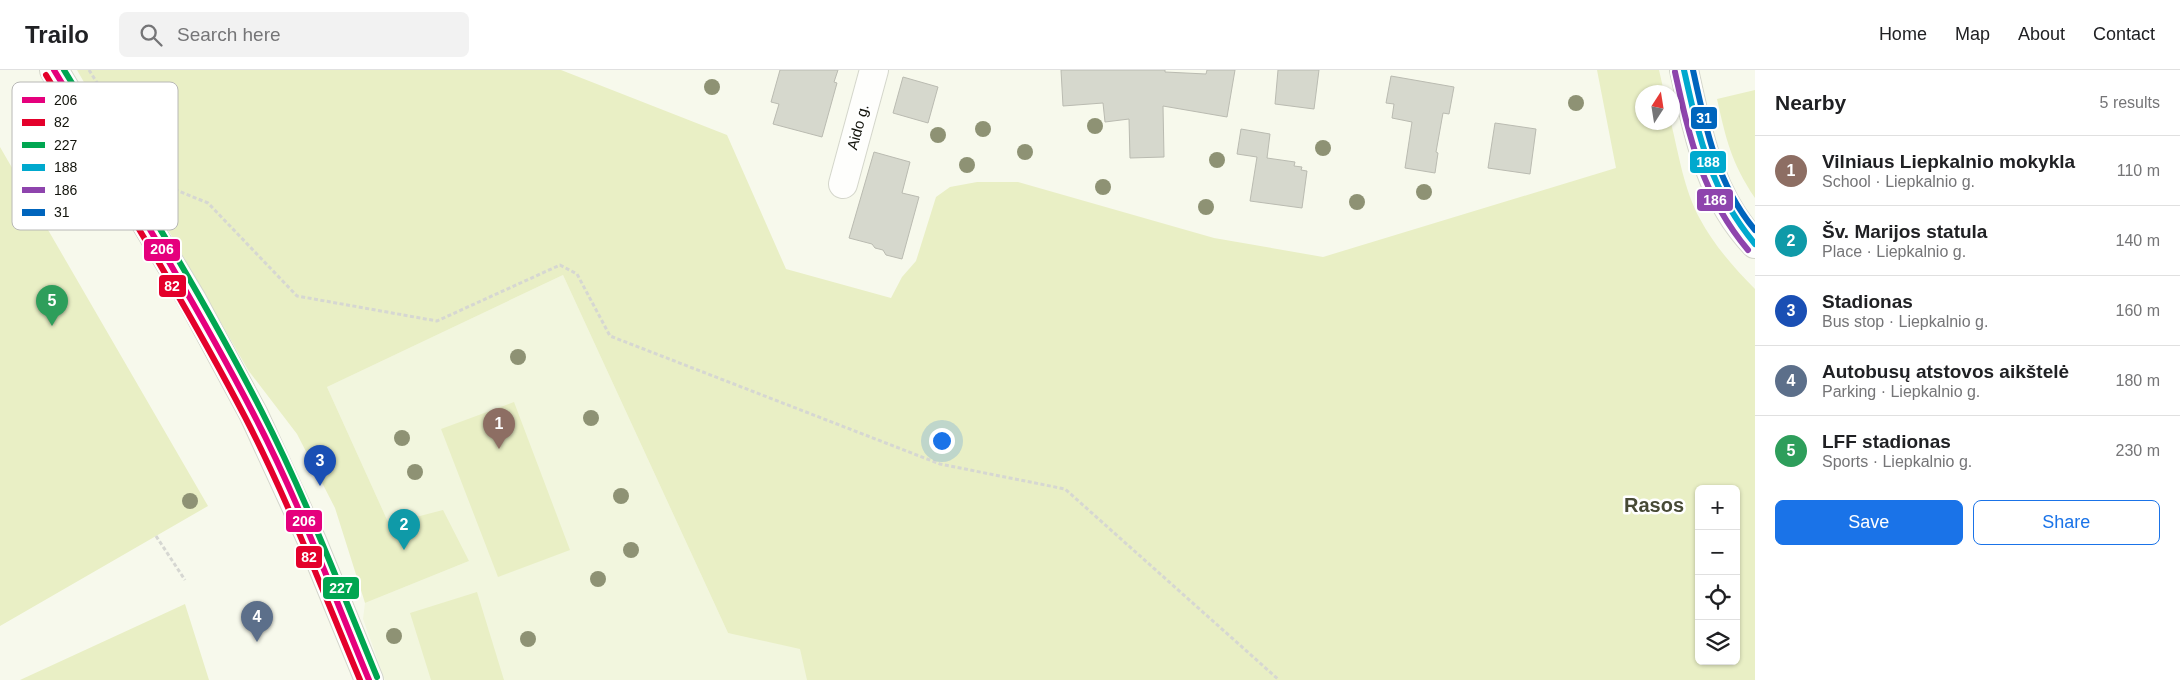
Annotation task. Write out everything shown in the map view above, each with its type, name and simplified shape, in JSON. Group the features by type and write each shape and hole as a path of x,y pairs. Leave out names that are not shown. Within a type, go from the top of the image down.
{"main road":[{"path":"54,70 61,82"},
{"name":"Aido g.","path":"843,184 874,70"},
{"path":"1684,70 1707,166 1723,202 1755,244"},
{"path":"150,230 192,300 254,415 312,541 369,680"}],"path":[{"path":"89,70 97,82"},
{"path":"178,191 208,203 297,296 437,321 560,265 577,274 610,336 940,464 1065,489 1280,680"},
{"path":"156,536 185,580"}],"shaded area":[{"path":"563,275 728,633 1162,680 385,680 363,619 365,603 469,561 389,524 327,387"}],"green space":[{"path":"77,70 561,70 727,135 786,269 891,298 902,277 916,261 936,197 950,187 977,182 1018,182 1214,238 1323,257 1616,168 1597,70 1659,70 1662,85 1635,85 1635,130 1673,130 1679,160 1694,208 1725,256 1755,289 1755,680 807,680 800,649 728,633 563,275 327,387 389,524 443,510 469,561 365,603 335,508 297,434 248,370 168,230 178,230 178,82 84,82"},
{"path":"1755,90 1755,198 1740,173 1730,150 1717,99"},
{"path":"0,147 12,168 12,230 48,230 208,506 0,626"},
{"path":"514,402 570,550 498,577 441,429"},
{"path":"477,592 504,680 431,680 410,613"},
{"path":"185,604 209,680 20,680"}],"building":[{"path":"780,70 838,70 834,82 837,83 822,137 773,124 779,104 771,102"},
{"path":"1061,70 1165,70 1165,72 1206,74 1207,70 1235,70 1227,117 1163,106 1164,157 1130,158 1129,119 1105,122 1103,103 1063,106"},
{"path":"1278,70 1319,70 1314,109 1275,104"},
{"path":"1391,76 1454,87 1449,114 1443,113 1436,152 1438,153 1435,173 1405,168 1412,122 1392,118 1394,104 1386,103"},
{"path":"903,77 938,87 928,123 893,113"},
{"path":"1495,123 1536,129 1530,174 1488,168"},
{"path":"1241,129 1270,134 1267,158 1295,162 1294,166 1302,167 1301,170 1307,171 1302,208 1250,201 1257,157 1237,154"},
{"path":"874,152 910,162 902,193 919,197 902,259 886,255 883,250 875,248 872,244 849,238"}],"transit line":[{"name":"206","path":"54,70 61,82"},
{"name":"227","path":"64,70 71,82"},
{"name":"188","path":"1684,70 1708,162 1727,203 1755,244"},
{"name":"31","path":"1693,70 1714,154 1731,194 1755,230"},
{"name":"186","path":"1675,72 1686,121 1700,166 1719,209 1748,250"},
{"name":"82","path":"46,75 50,82"},
{"name":"82","path":"139,230 222,373 261,449 291,514 360,680"},
{"name":"206","path":"150,230 230,369 285,478 369,680"},
{"name":"227","path":"160,230 238,366 277,442 336,576 377,677"}],"place":[{"name":"LFF stadionas","path":"52,326"},
{"name":"Vilniaus Liepkalnio mokykla","path":"499,449"},
{"name":"Stadionas","path":"320,486"},
{"name":"Šv. Marijos statula","path":"404,550"},
{"name":"Autobusų atstovos aikštelė","path":"257,642"}],"district":[{"name":"Rasos","path":"1654,505"}]}
